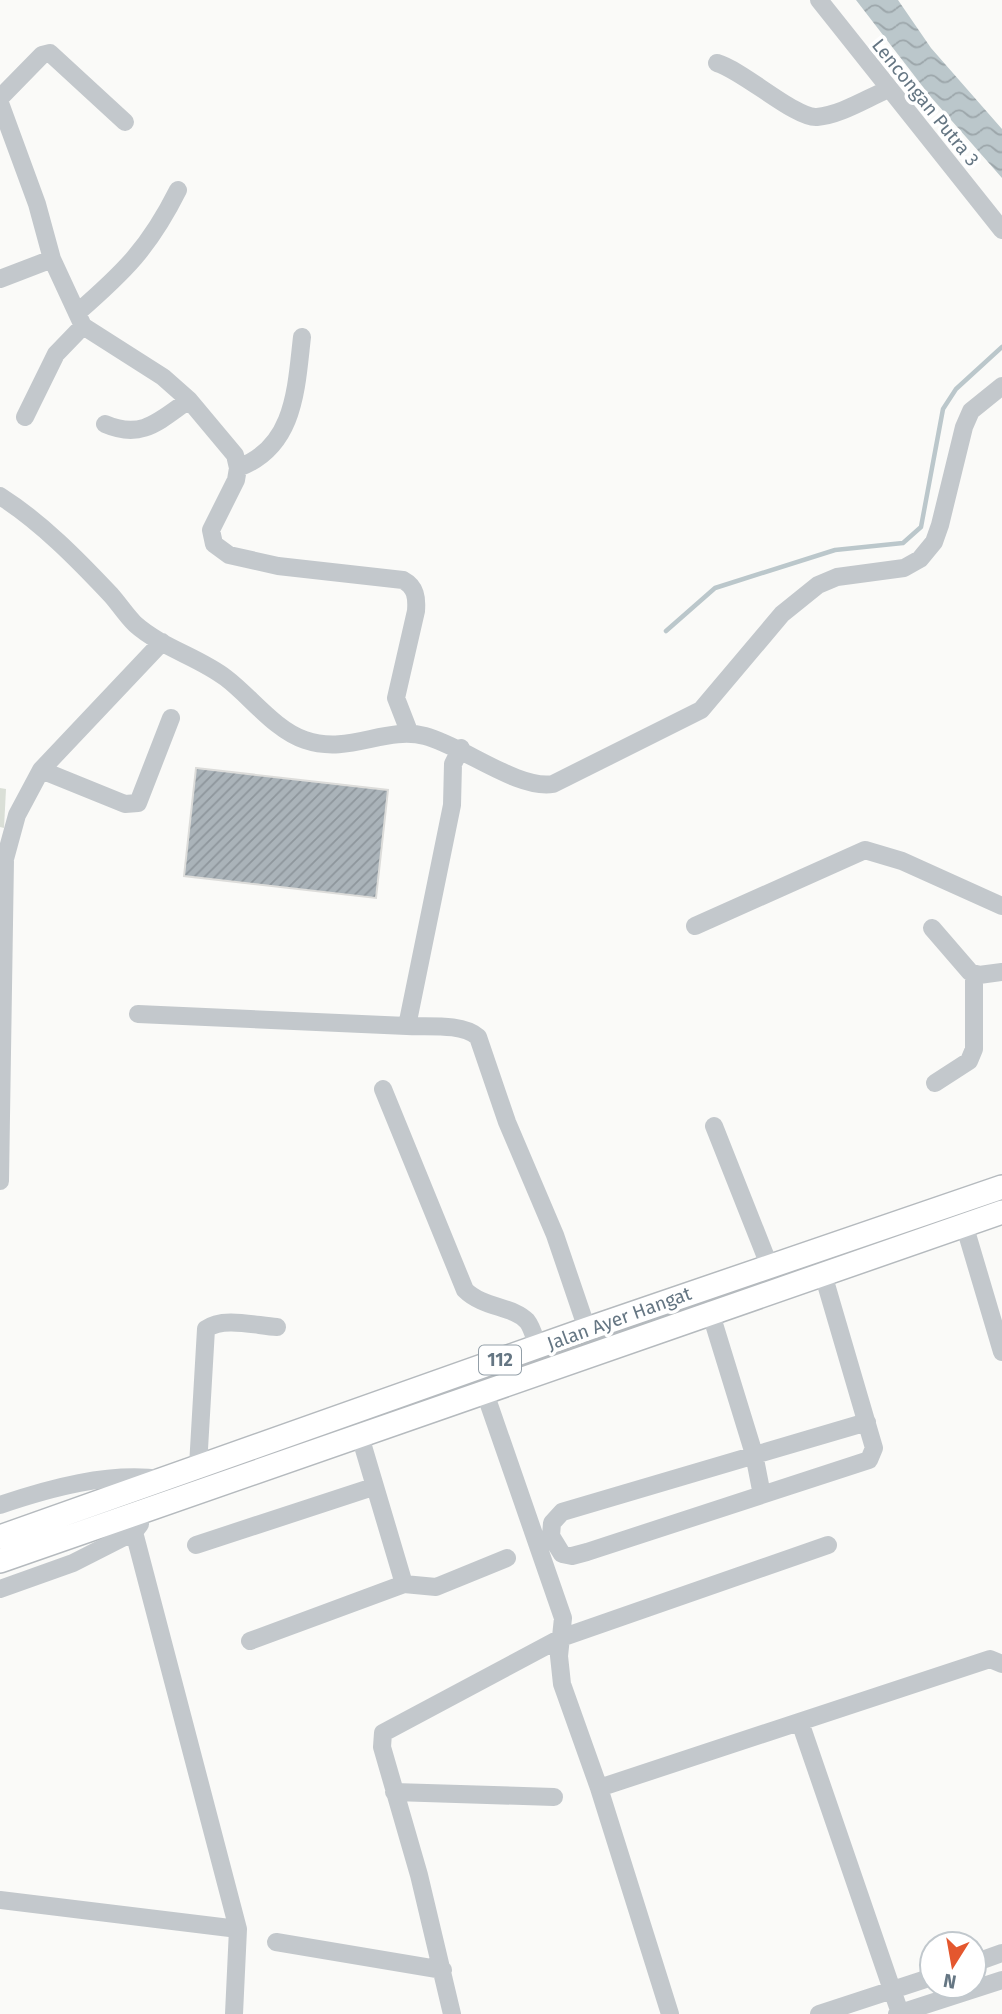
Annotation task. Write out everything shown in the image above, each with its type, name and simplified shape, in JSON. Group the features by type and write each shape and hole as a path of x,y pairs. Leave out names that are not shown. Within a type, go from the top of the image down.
{"main road":[{"name":"Jalan Ayer Hangat","path":"0,1561 167,1489 198,1466 769,1265 1002,1187"},
{"name":"Jalan Ayer Hangat","path":"0,1537 360,1436 710,1311 1002,1212"}],"street":[{"name":"Lencongan Putra 3","path":"819,0 1002,230"},
{"path":"125,122 50,53 43,55 0,101 37,204 52,259 80,320 163,377 189,400 235,455 238,468 236,480 211,530 214,544 222,552 278,566 403,580 412,586 416,611 396,698 410,734"},
{"path":"717,63 732,68 800,113 814,118 827,116 889,89"},
{"path":"25,417 56,354 80,320 127,269 149,240 178,190"},
{"path":"0,279 52,259"},
{"path":"238,468 268,452 284,430 297,385 302,337"},
{"path":"0,496 34,521 135,624 224,676 302,740 336,747 410,734 461,748 526,782 542,786 610,757 701,710 782,614 812,590 837,577 904,568 920,559 934,542 940,525 964,427 971,411 1002,386"},
{"path":"106,424 125,433 154,424 189,400"},
{"path":"0,1181 5,859 17,815 41,770 162,642"},
{"path":"41,770 125,804 138,803 171,718"},
{"path":"407,1026 452,805 453,764 461,748"},
{"path":"695,926 865,850 902,861 1002,906"},
{"path":"932,928 956,959 974,975 1002,972"},
{"path":"935,1083 969,1061 974,1049 974,975"},
{"path":"138,1014 472,1031 478,1037 507,1122 555,1235 587,1329"},
{"path":"383,1089 466,1290 485,1305 521,1316 528,1322 538,1347"},
{"path":"714,1126 769,1265"},
{"path":"964,1224 1002,1352"},
{"path":"823,1274 867,1422 874,1448 869,1460 572,1556 562,1554 551,1536 552,1523 562,1512 867,1422"},
{"path":"710,1311 754,1454 762,1495"},
{"path":"198,1466 206,1329 213,1324 223,1323 277,1327"},
{"path":"485,1393 563,1618 559,1656 562,1684 599,1788 670,2014"},
{"path":"360,1436 404,1584"},
{"path":"0,1505 40,1491 134,1476 167,1489 134,1532 73,1563 0,1589"},
{"path":"196,1545 373,1487"},
{"path":"134,1532 238,1929 234,2014"},
{"path":"452,2014 419,1875 381,1743 383,1734 561,1638 828,1545"},
{"path":"250,1641 404,1584 436,1587 507,1558"},
{"path":"599,1788 996,1661"},
{"path":"800,1722 898,2014 1002,1981"},
{"path":"394,1792 554,1797"},
{"path":"0,1900 238,1929"},
{"path":"276,1942 443,1969"},
{"path":"820,2014 918,1982"}],"shaded area":[{"path":"0,788 6,789 4,828 0,827"}],"water":[{"path":"856,0 898,0 931,48 1002,129 1002,178 930,96"}],"building":[{"path":"196,768 388,790 376,898 184,876"}],"waterway":[{"path":"666,631 715,588 835,550 903,543 921,527 943,409 956,389 1002,347"}]}
